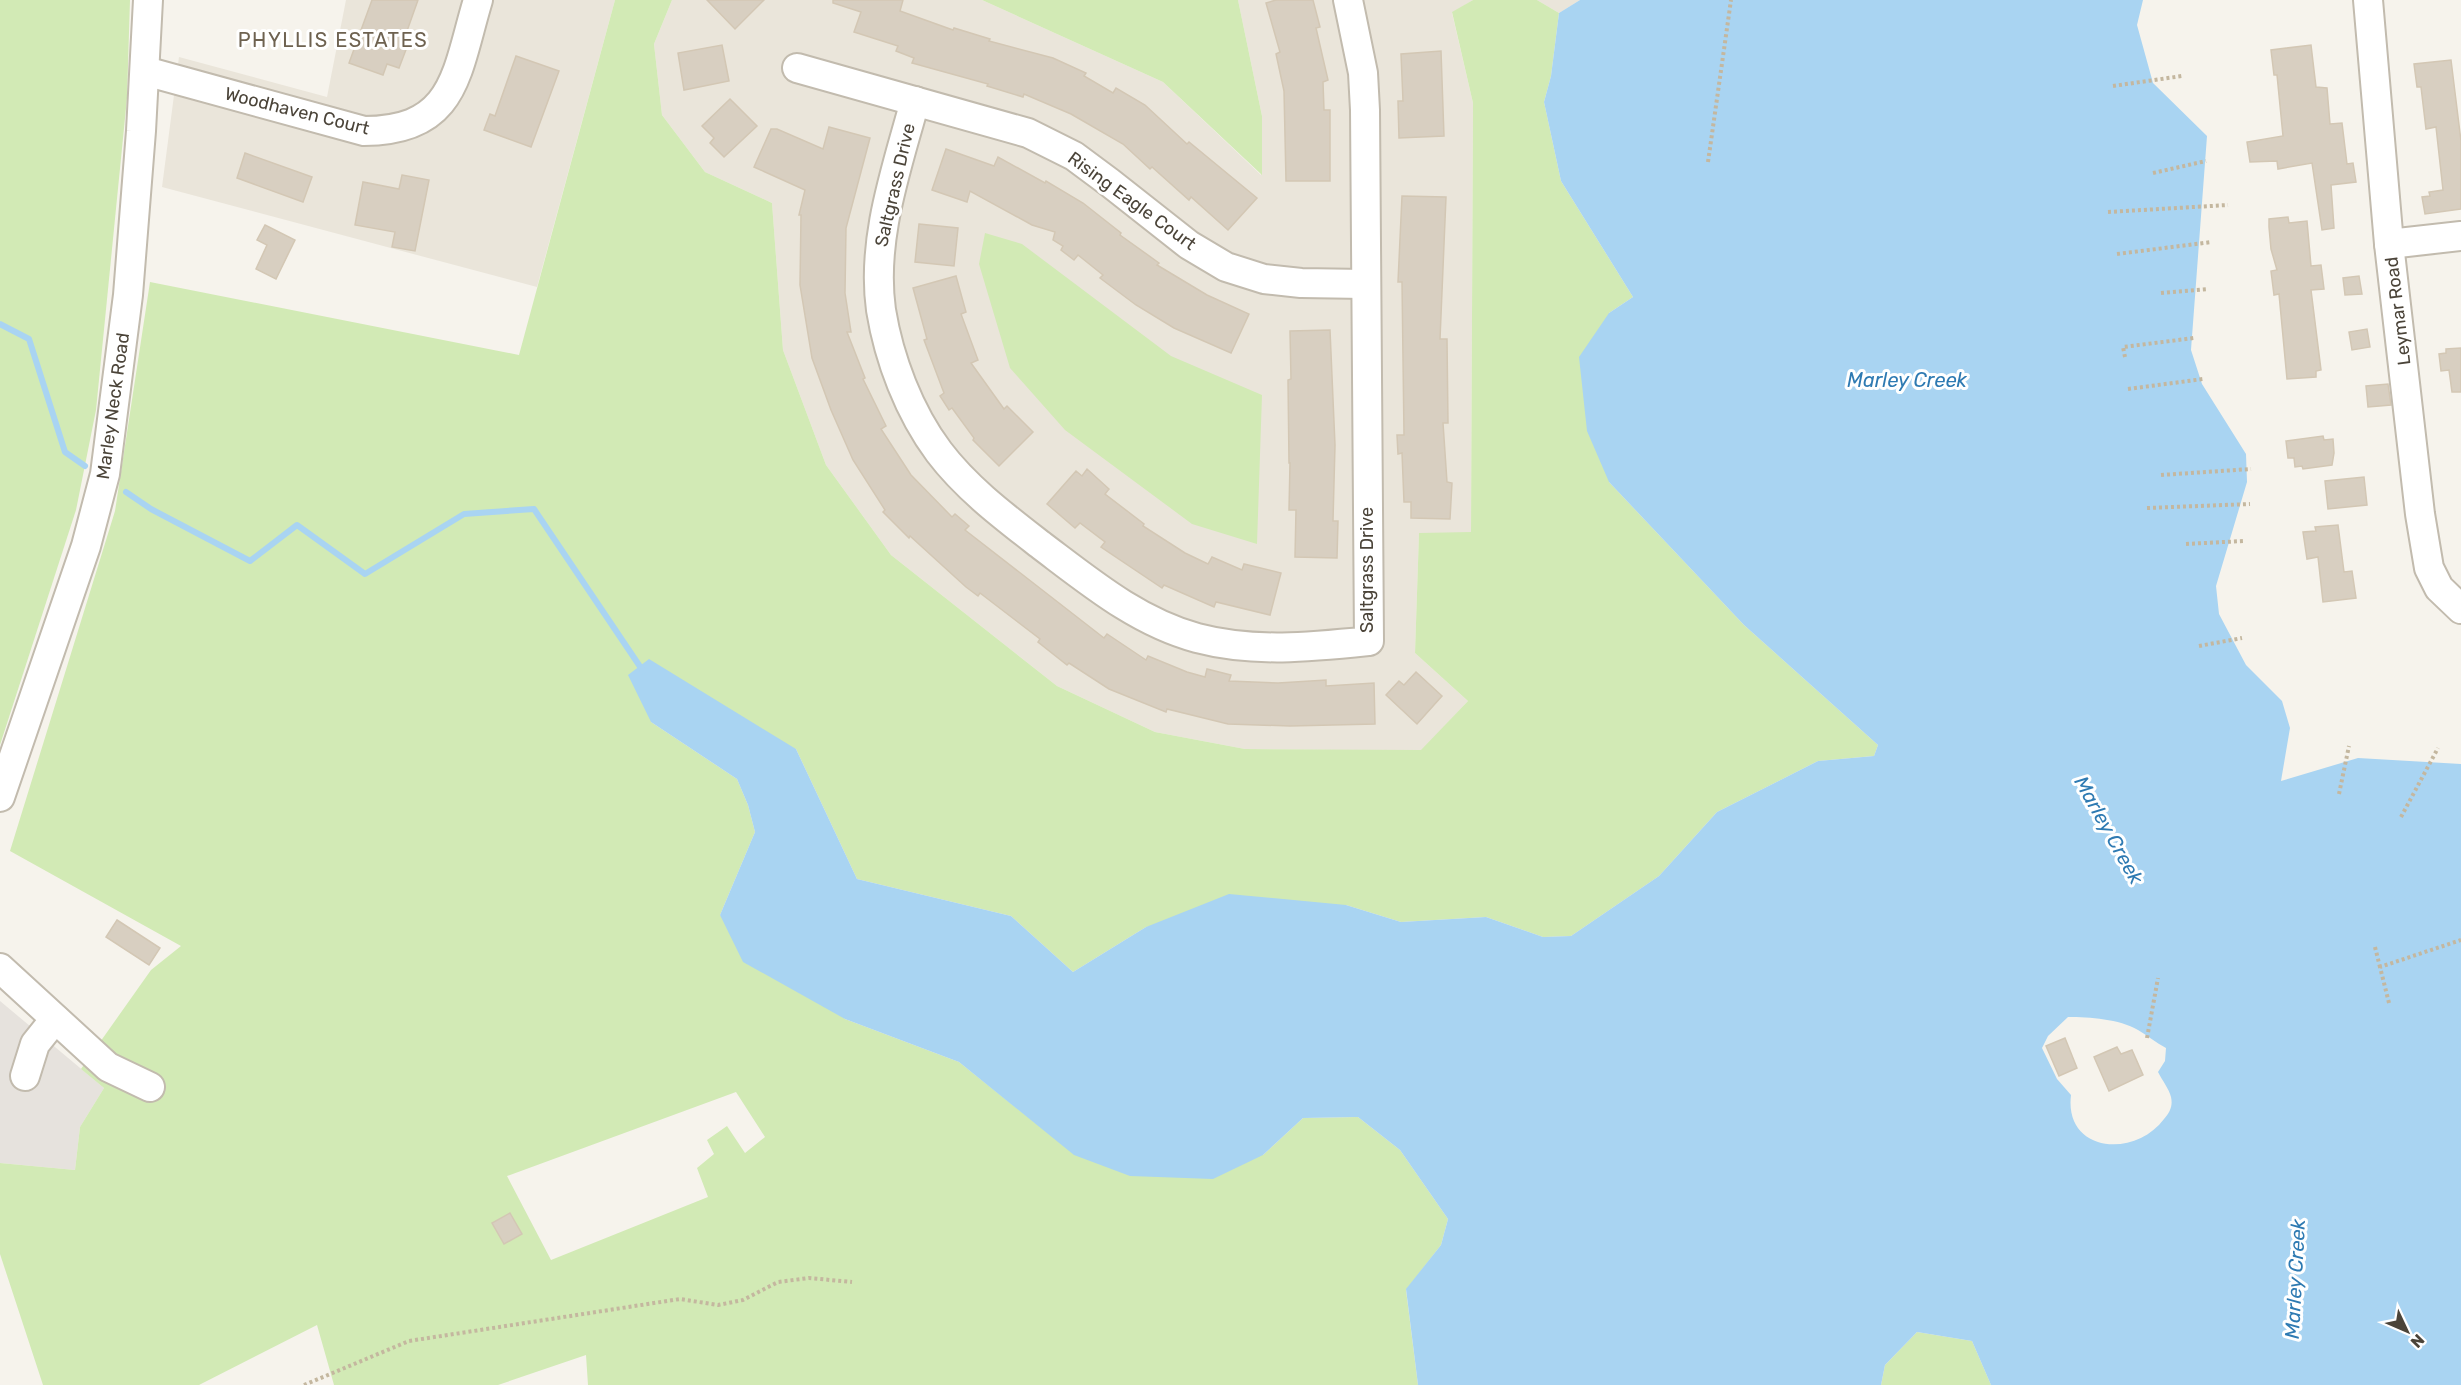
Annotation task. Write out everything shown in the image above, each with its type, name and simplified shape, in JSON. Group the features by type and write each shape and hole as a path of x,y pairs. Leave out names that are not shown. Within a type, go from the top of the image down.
{"street":[{"name":"Marley Neck Road","path":"0,797 86,546 105,474 128,295 145,72 148,0"},
{"name":"Woodhaven Court","path":"145,72 363,130 390,131 418,122 441,105 453,82 478,0"},
{"name":"Saltgrass Drive","path":"915,100 886,207 879,258 881,309 893,360 911,405 938,451 972,489 1011,522 1109,597 1152,622 1198,638 1247,647 1291,649 1369,641 1364,82 1348,0"},
{"name":"Leymar Road","path":"2368,0 2389,244 2420,514 2429,568 2439,588 2461,609"},
{"name":"Rising Eagle Court","path":"797,68 1028,133 1074,156 1189,245 1226,267 1273,280 1365,284"},
{"path":"2389,244 2461,236"},
{"path":"0,968 108,1067 150,1087"},
{"path":"25,1076 35,1044 55,1019"}],"path":[{"path":"1708,162 1731,0"},
{"path":"2113,86 2182,76"},
{"path":"2152,174 2206,161"},
{"path":"2108,212 2228,205"},
{"path":"2117,254 2212,243"},
{"path":"2161,293 2208,289"},
{"path":"2125,357 2123,347 2194,338"},
{"path":"2128,389 2203,379"},
{"path":"2161,475 2251,469"},
{"path":"2147,508 2250,504"},
{"path":"2186,544 2243,541"},
{"path":"2199,645 2242,638"},
{"path":"2339,794 2349,746"},
{"path":"2401,817 2438,748"},
{"path":"2380,967 2461,940"},
{"path":"2375,947 2390,1003"},
{"path":"2147,1038 2158,978"},
{"path":"304,1385 409,1341 680,1299 718,1305 743,1300 778,1282 809,1278 852,1282"}],"shaded area":[{"name":"PHYLLIS ESTATES","path":"346,0 615,0 537,287 162,187 179,57 327,97"},
{"path":"672,0 982,0 1163,82 1261,175 1262,116 1238,0 1473,0 1452,13 1473,103 1471,533 1419,533 1415,653 1468,701 1421,751 1245,749 1155,732 1057,686 891,555 826,465 783,350 772,203 705,172 662,115 654,44"},
{"path":"1537,0 1580,0 1559,13"},
{"path":"0,1001 104,1088 80,1127 75,1170 0,1163"}],"green space":[{"path":"0,0 130,0 127,98 96,410 76,510 0,745"},
{"path":"615,0 672,0 654,44 662,115 705,172 772,203 783,350 826,465 891,555 1057,686 1155,732 1245,749 1421,750 1468,701 1415,653 1419,533 1471,532 1473,103 1452,12 1473,0 1537,0 1559,13 1551,76 1544,102 1561,181 1633,297 1609,313 1609,482 1744,625 1878,745 1874,756 1818,761 1717,812 1659,876 1571,936 1543,937 1486,917 1401,922 1346,905 1146,927 1073,972 1011,916 857,879 796,749 651,722 737,779 748,805 755,832 720,915 845,1019 959,1062 1074,1154 1263,1155 1303,1118 1358,1117 1400,1150 1448,1219 1441,1245 1406,1290 1418,1385 588,1385 586,1355 498,1385 334,1385 317,1325 199,1385 43,1385 0,1254 0,1163 75,1170 80,1127 104,1088 81,1069 151,970 181,946 10,851 115,511 150,282 519,355","holes":["736,1092 765,1137 745,1153 727,1126 707,1140 714,1154 697,1168 708,1197 551,1260 507,1176"]},
{"path":"982,0 1238,0 1262,116 1262,175 1163,82"},
{"path":"985,233 1022,244 1171,356 1262,395 1257,544 1192,524 1065,430 1010,368 979,264"},
{"path":"1917,1332 1972,1341 1991,1385 1881,1385 1885,1365"}],"water":[{"name":"Marley Creek","path":"1580,0 2143,0 2137,25 2153,83 2207,136 2191,350 2202,384 2246,454 2247,482 2216,586 2219,614 2246,665 2282,701 2290,728 2281,781 2358,758 2461,764 2461,1385 1991,1385 1972,1341 1917,1332 1885,1365 1881,1385 1418,1385 1406,1289 1441,1245 1448,1219 1400,1150 1358,1117 1303,1118 1263,1155 1213,1179 1130,1176 1074,1155 959,1062 845,1019 743,962 720,915 755,832 748,805 737,779 651,722 628,675 649,659 796,749 857,879 1011,916 1073,972 1146,927 1229,894 1346,905 1401,922 1486,917 1543,937 1571,936 1659,876 1717,812 1818,761 1874,756 1878,745 1744,625 1609,482 1587,431 1579,357 1609,313 1633,297 1561,181 1544,102 1551,76 1559,13","holes":["2068,1017 2122,1023 2138,1030 2166,1048 2165,1061 2158,1072 2170,1094 2171,1106 2166,1116 2151,1132 2136,1140 2120,1144 2104,1143 2089,1138 2078,1128 2072,1114 2071,1095 2057,1079 2042,1048 2048,1036"]}],"building":[{"path":"372,0 418,0 402,45 407,47 399,68 387,64 383,75 349,63"},
{"path":"707,0 764,0 735,29"},
{"path":"833,0 903,0 900,11 953,30 954,28 990,39 989,41 1053,58 1086,73 1084,76 1113,93 1116,88 1145,105 1187,144 1189,142 1257,198 1228,230 1191,197 1189,200 1152,167 1150,169 1123,144 1071,114 1024,94 1023,97 987,86 988,84 912,63 914,58 896,51 898,46 854,32 861,12 833,3"},
{"path":"1276,0 1313,0 1320,27 1316,28 1328,80 1323,82 1324,110 1330,110 1330,181 1286,181 1284,91 1276,54 1280,52 1266,3"},
{"path":"722,45 729,81 684,90 678,53"},
{"path":"2311,45 2316,87 2327,88 2330,124 2342,123 2347,164 2353,163 2356,182 2331,185 2334,228 2322,230 2312,163 2278,169 2277,161 2250,162 2247,142 2283,136 2277,75 2274,75 2271,50"},
{"path":"1441,51 1444,136 1399,138 1398,101 1403,101 1401,54"},
{"path":"516,56 559,71 531,147 484,130 490,114 495,116"},
{"path":"2451,60 2461,141 2461,209 2425,214 2422,197 2430,196 2429,192 2443,190 2436,127 2426,129 2421,87 2417,87 2414,64"},
{"path":"730,99 757,126 724,157 710,143 714,138 702,126"},
{"path":"829,127 870,138 846,228 845,293 851,332 847,332 865,378 863,379 886,426 881,429 911,475 952,517 955,514 969,526 965,530 1104,638 1107,634 1146,660 1148,656 1205,677 1207,669 1231,675 1229,681 1278,683 1326,680 1326,686 1374,683 1375,724 1290,726 1228,724 1167,709 1166,712 1109,689 1069,663 1067,665 1038,642 1040,639 980,593 978,596 966,587 910,536 909,538 883,512 885,510 853,460 812,358 800,285 801,215 799,215 805,190 754,167 771,129 777,129 823,149"},
{"path":"946,149 994,166 998,157 1045,183 1046,181 1083,203 1121,233 1120,235 1159,263 1157,265 1207,295 1249,314 1231,353 1174,328 1136,305 1100,278 1103,275 1078,255 1074,260 1061,250 1063,246 1053,240 1055,232 1032,225 970,191 967,202 932,190"},
{"path":"245,153 312,177 303,202 237,178"},
{"path":"402,175 429,180 415,251 392,247 395,232 355,225 363,182 399,189"},
{"path":"1402,196 1446,197 1440,339 1447,339 1448,423 1443,423 1447,482 1452,483 1450,519 1411,518 1411,502 1404,502 1402,453 1398,454 1397,435 1404,435 1402,282 1398,282"},
{"path":"2288,217 2289,223 2307,221 2311,266 2321,265 2324,289 2311,290 2321,370 2316,371 2316,377 2287,379 2279,294 2274,295 2271,271 2277,270 2271,249 2269,219"},
{"path":"919,224 958,228 954,266 915,262"},
{"path":"265,225 295,240 276,279 256,269 267,245 257,240"},
{"path":"956,276 966,312 961,314 978,360 971,363 1004,409 1007,406 1033,432 999,466 973,440 974,438 952,408 949,410 940,396 944,393 924,340 927,339 913,288"},
{"path":"2359,276 2362,294 2345,295 2343,278"},
{"path":"2367,329 2370,347 2352,350 2349,332"},
{"path":"1330,330 1335,445 1333,521 1338,521 1337,558 1295,557 1296,510 1289,510 1290,331"},
{"path":"2461,348 2461,392 2452,392 2449,370 2441,371 2439,354 2446,353 2446,349"},
{"path":"2388,384 2391,405 2368,407 2366,386"},
{"path":"2323,436 2324,440 2333,439 2332,465 2303,469 2302,466 2295,467 2294,458 2288,458 2286,441"},
{"path":"1087,469 1109,489 1105,494 1144,524 1143,526 1185,553 1208,564 1212,557 1242,570 1244,564 1281,573 1270,615 1216,602 1214,607 1164,585 1162,588 1101,547 1105,542 1080,523 1075,528 1047,504 1076,471 1082,476"},
{"path":"2364,477 2367,505 2328,509 2325,481"},
{"path":"2338,525 2344,572 2352,571 2356,598 2323,602 2318,557 2307,559 2303,532 2316,531 2315,527"},
{"path":"1416,672 1442,696 1417,724 1386,695 1399,681 1404,685"},
{"path":"117,920 160,948 149,965 106,937"},
{"path":"2065,1038 2077,1068 2059,1076 2046,1046"},
{"path":"2117,1047 2121,1054 2132,1050 2143,1075 2109,1091 2094,1057"},
{"path":"510,1213 522,1234 504,1244 492,1223"}],"waterway":[{"path":"0,324 29,339 65,452 85,466"},
{"path":"126,492 151,509 250,561 297,525 365,574 464,514 534,509 643,671"}],"district":[{"name":"PHYLLIS ESTATES","path":"333,40"}]}
